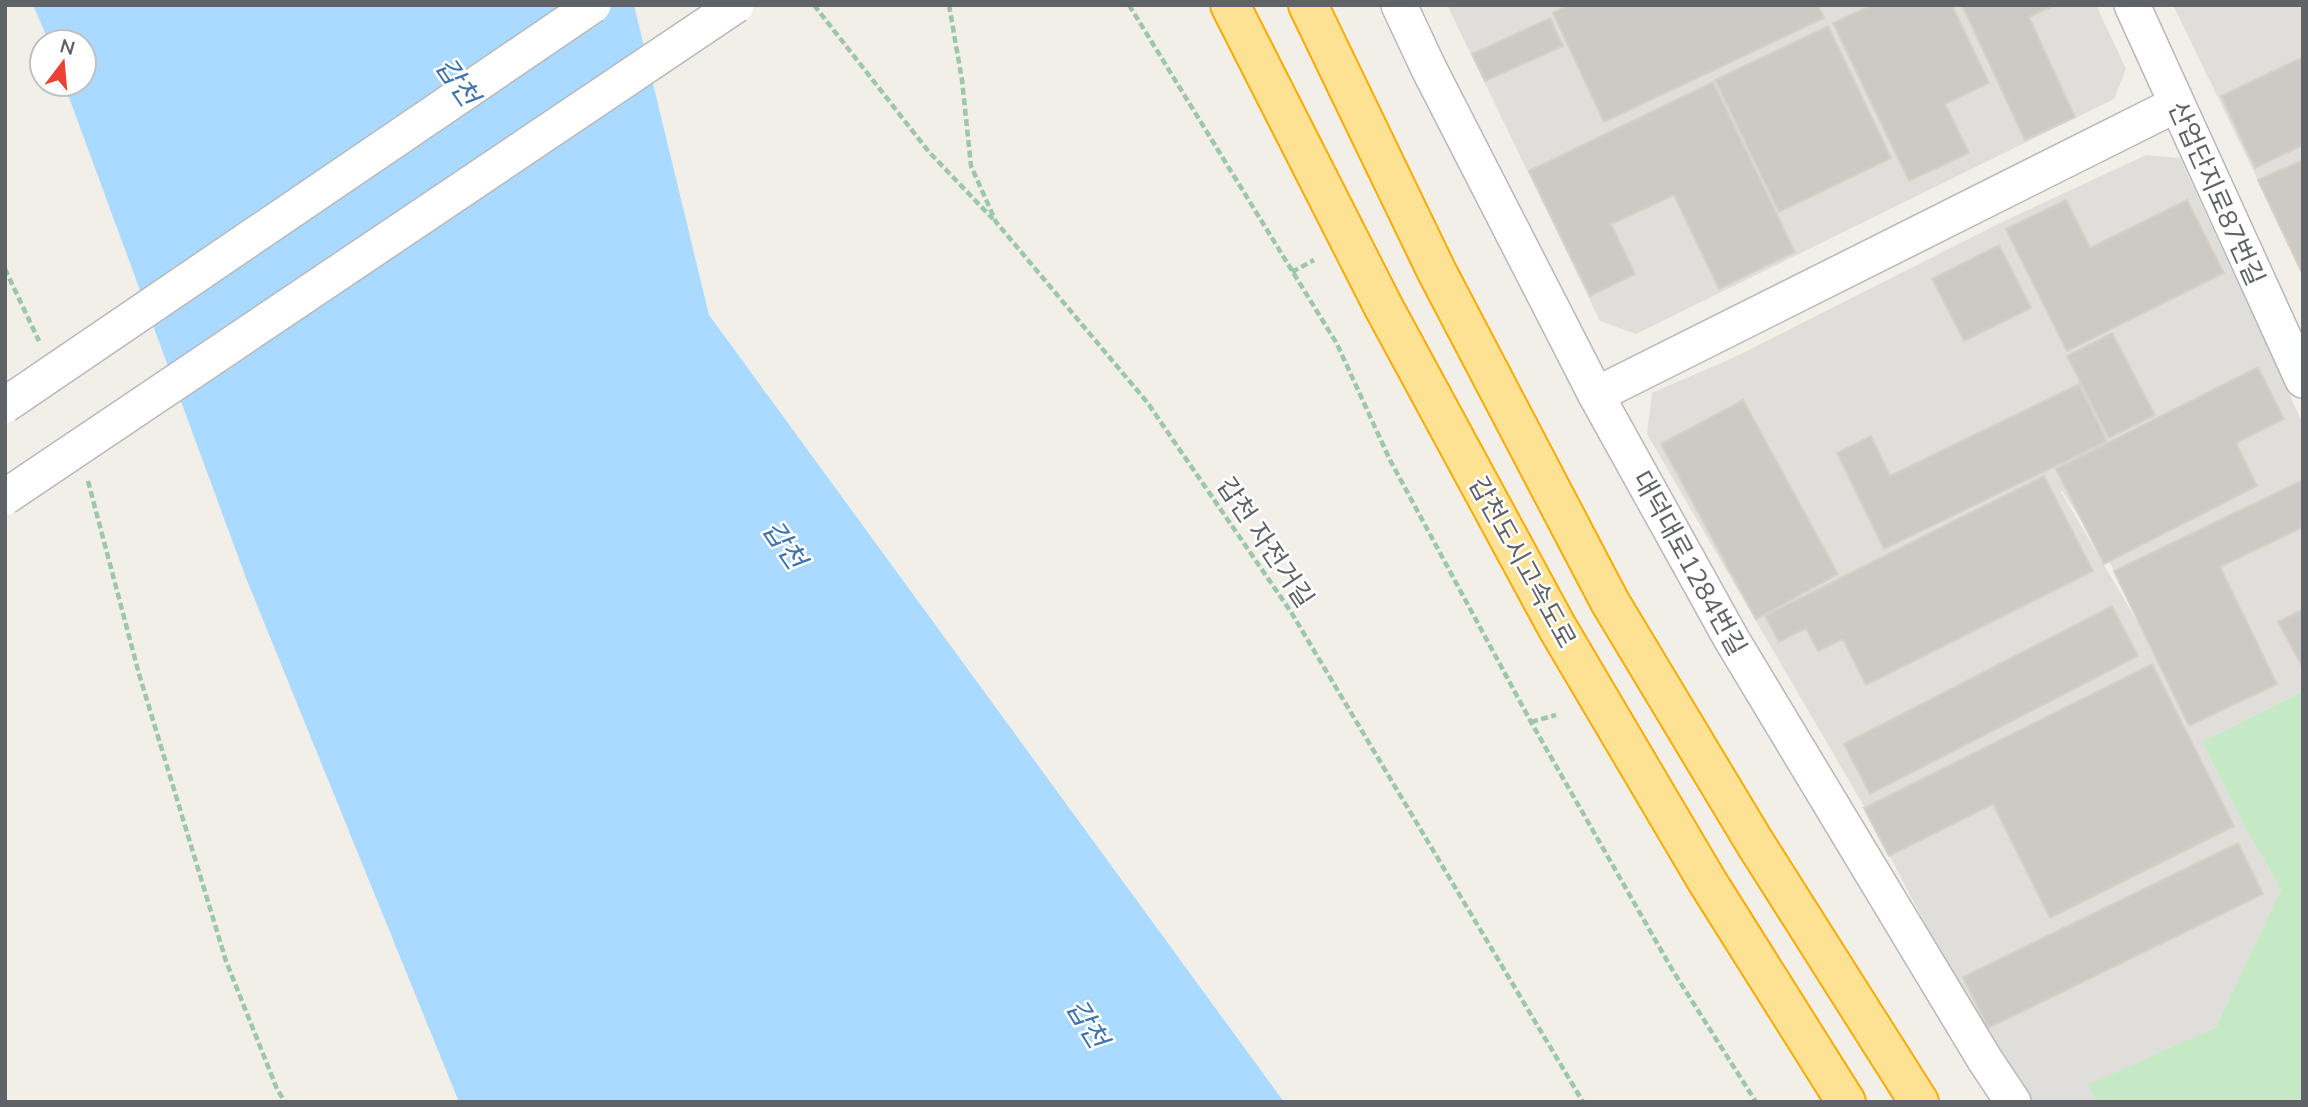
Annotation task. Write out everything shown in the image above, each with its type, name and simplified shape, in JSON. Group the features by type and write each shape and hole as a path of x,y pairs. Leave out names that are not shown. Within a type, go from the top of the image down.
{"highway":[{"path":"1308,5 1437,272 1610,602 1755,844 1919,1102"},
{"name":"갑천도시고속도로","path":"1232,9 1384,306 1557,627 1707,881 1846,1102"}],"street":[{"path":"5,405 593,5"},
{"path":"5,497 736,5"},
{"name":"대덕대로1284번길","path":"1399,5 1596,396 1732,640 2013,1102"},
{"name":"산업단지로87번길","path":"2133,5 2303,380"},
{"path":"1596,396 2177,104"}],"path":[{"path":"814,5 929,152 996,222"},
{"name":"갑천 자전거길","path":"949,5 962,80 971,166 996,222 1147,402 1291,612 1583,1102"},
{"path":"1129,5 1336,344 1390,460 1531,722 1673,971 1756,1102"},
{"path":"1292,272 1314,260"},
{"path":"5,269 44,350"},
{"path":"86,474 139,674 226,961 277,1089 285,1102"},
{"path":"1531,722 1556,715"}],"shaded area":[{"path":"1447,5 2096,5 2126,69 2114,99 1636,334 1600,321"},
{"path":"2173,5 2303,5 2303,274 2255,174"},
{"path":"2146,155 2180,158 2303,424 2303,691 2202,742 2245,827 2281,889 2216,1027 2089,1085 2097,1102 2027,1102 1952,976 1865,808 1647,434 1652,393 1735,357 2000,223","holes":["2062,491 2116,573 2150,643"]}],"green space":[{"path":"2303,691 2303,1102 2097,1102 2088,1085 2216,1027 2281,889 2245,827 2202,742"}],"water":[{"name":"갑천","path":"33,5 634,5 709,315 1284,1102 459,1102 246,578 69,98 98,98 98,28 43,28"}],"building":[{"path":"1569,5 1818,5 1824,18 1604,122 1553,13"},
{"path":"1872,5 1952,5 1989,83 1945,104 1969,153 1909,181 1833,23"},
{"path":"1962,5 2055,5 2029,17 2075,117 2025,140"},
{"path":"1550,18 1563,46 1485,81 1472,54"},
{"path":"1828,26 1891,158 1779,212 1715,80"},
{"path":"2303,57 2303,145 2255,168 2221,96"},
{"path":"1713,82 1795,252 1719,289 1674,195 1611,224 1635,274 1590,296 1529,171"},
{"path":"2303,160 2303,275 2258,180"},
{"path":"2066,200 2090,248 2187,200 2224,273 2067,351 2006,229"},
{"path":"1999,245 2031,308 1964,341 1932,279"},
{"path":"2112,333 2155,415 2109,438 2067,356"},
{"path":"2258,367 2284,419 2236,443 2257,486 2104,564 2056,469"},
{"path":"2079,384 2107,441 1884,549 1837,453 1871,436 1890,476"},
{"path":"1743,400 1838,574 1756,619 1661,444"},
{"path":"2044,476 2093,571 1866,685 1843,639 1818,651 1806,628 1779,642 1765,616"},
{"path":"2303,480 2303,527 2220,567 2277,684 2189,726 2114,571"},
{"path":"2112,606 2138,656 1870,794 1844,744"},
{"path":"2303,609 2303,668 2278,622"},
{"path":"2152,664 2234,826 2050,918 1993,804 1889,856 1864,808"},
{"path":"2238,843 2263,894 1988,1028 1963,977"}]}
